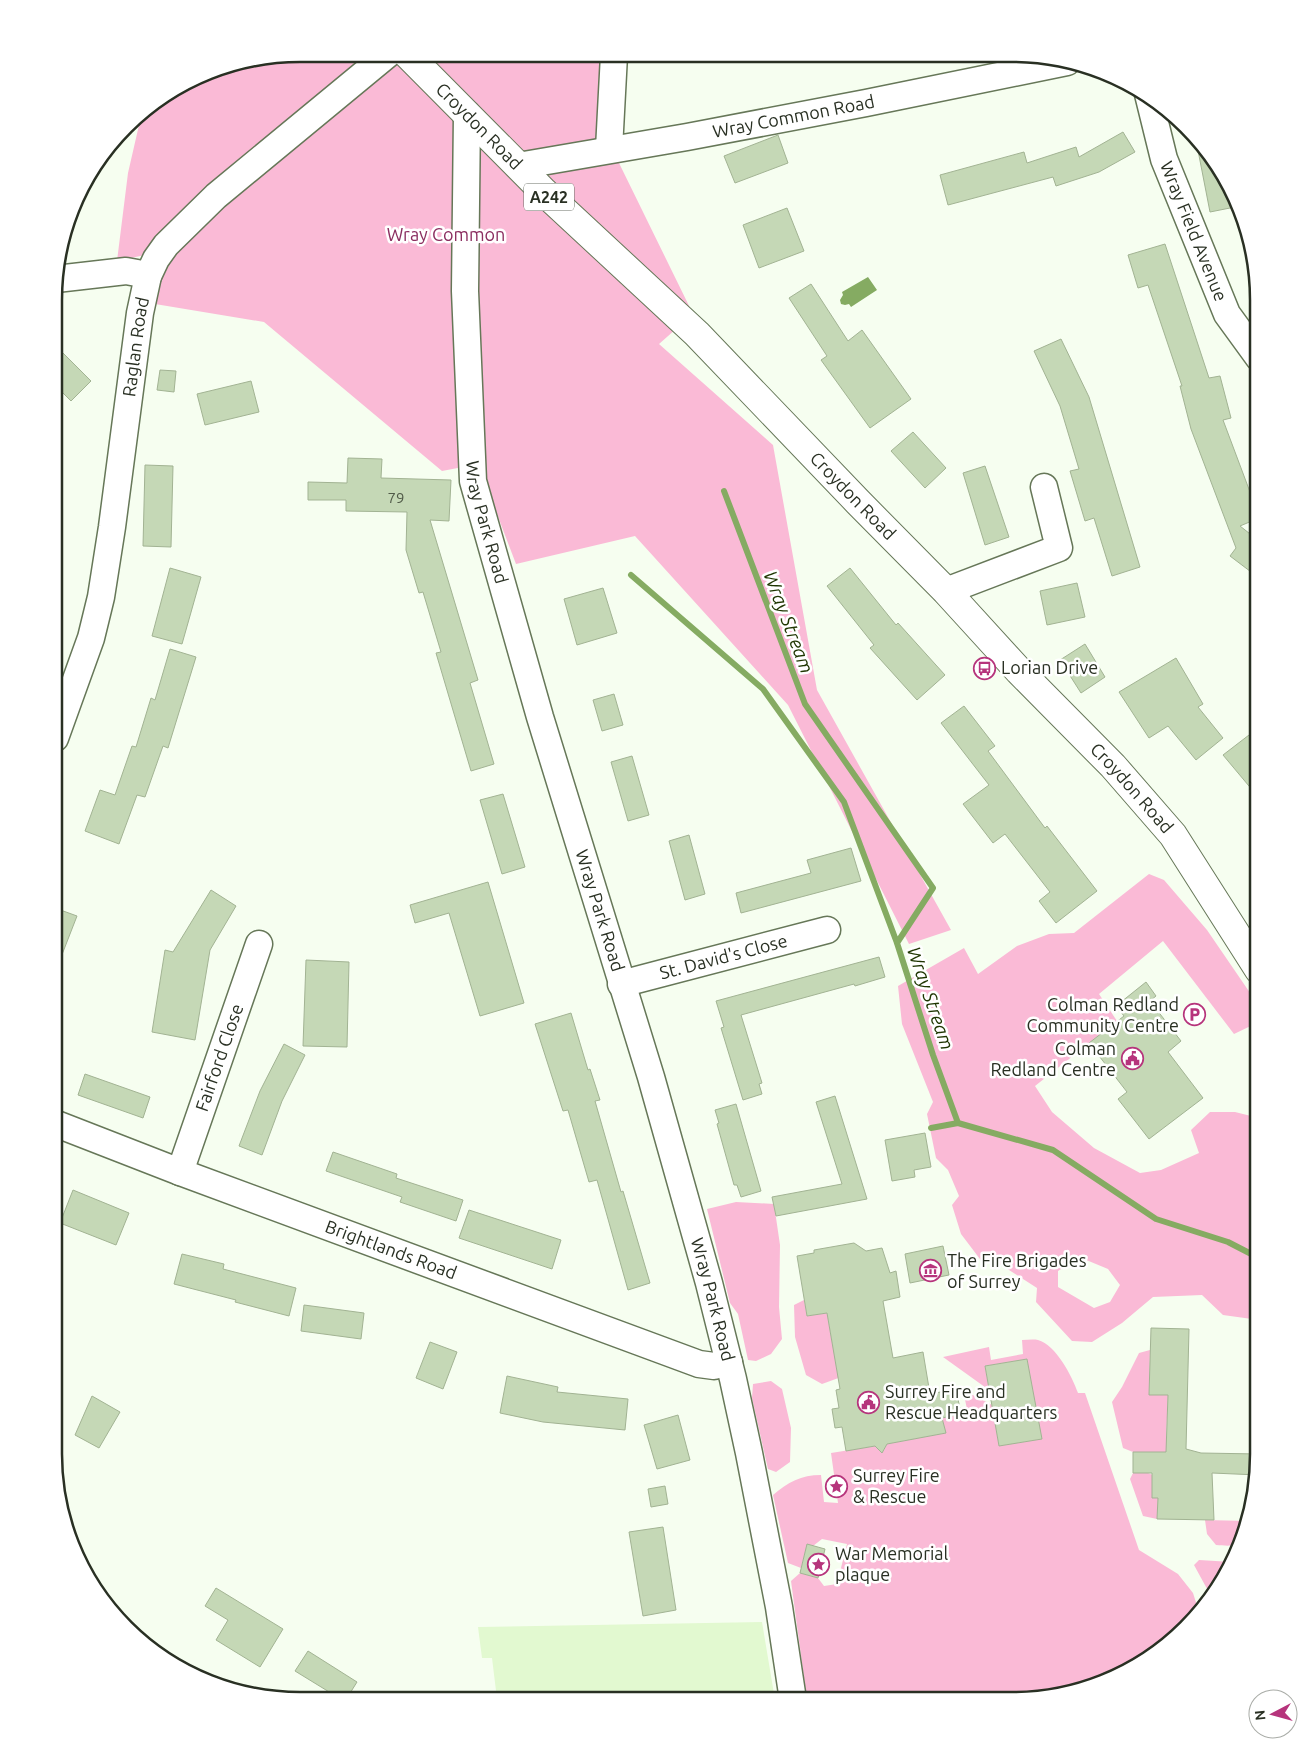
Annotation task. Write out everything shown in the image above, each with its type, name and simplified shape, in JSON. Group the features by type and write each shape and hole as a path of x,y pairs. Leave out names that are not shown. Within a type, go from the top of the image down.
{"main road":[{"name":"Croydon Road","path":"415,62 544,192 697,334 946,591 1019,671 1113,766 1173,835 1250,956"}],"street":[{"name":"Raglan Road","path":"62,720 91,638 101,596 140,313 148,276 156,259 166,245 209,202 378,62"},
{"path":"609,149 614,62"},
{"name":"Wray Common Road","path":"518,166 686,137 1050,66"},
{"name":"Wray Field Avenue","path":"1151,107 1164,159 1227,314 1250,346"},
{"name":"Wray Park Road","path":"467,114 465,291 474,480 540,716 654,1087 729,1362 779,1607 792,1691"},
{"path":"64,278 126,271 148,276"},
{"path":"946,591 1059,548 1044,487"},
{"name":"St. David's Close","path":"621,984 827,930"},
{"name":"Fairford Close","path":"180,1172 259,944"},
{"name":"Brightlands Road","path":"62,1126 180,1172 699,1364 714,1366 729,1362"}],"shaded area":[{"path":"868,277 877,290 851,307 849,304 841,304 842,292"},
{"path":"762,1622 774,1691 496,1691 492,1658 482,1658 478,1627"}],"green space":[{"name":"Wray Common","path":"300,62 601,62 600,67 619,163 693,314 659,344 773,445 817,690 951,930 909,944 788,705 635,536 516,564 491,498 463,467 442,471 264,322 155,304 145,255 117,261 128,173 139,125 143,121 181,94 195,87 224,75 254,67"},
{"path":"1149,874 1164,880 1207,930 1250,993 1250,1026 1234,1034 1163,941 1099,994 1117,1021 1035,1086 1052,1112 1094,1148 1140,1173 1161,1170 1199,1153 1191,1130 1210,1112 1235,1112 1250,1116 1250,1319 1223,1315 1202,1295 1153,1297 1122,1323 1092,1342 1072,1341 1036,1302 1037,1288 995,1261 983,1263 961,1234 952,1205 959,1196 948,1170 936,1158 927,1114 933,1102 902,1024 898,986 964,948 978,974 1017,946 1049,934 1074,933","holes":["1079,1257 1108,1269 1120,1285 1110,1302 1094,1308 1058,1287 1058,1271"]},
{"path":"736,1202 774,1204 780,1245 779,1307 782,1339 771,1354 756,1361 748,1360 738,1314 730,1303 707,1209"},
{"path":"804,1300 807,1316 827,1313 837,1368 844,1376 822,1384 806,1375 795,1337 794,1305"},
{"path":"1022,1340 1038,1340 1045,1343 1057,1354 1072,1378 1078,1393 1085,1393 1139,1550 1178,1574 1193,1593 1197,1605 1170,1633 1132,1660 1089,1679 1059,1687 1028,1691 806,1691 791,1581 800,1573 818,1578 824,1586 837,1584 847,1544 822,1539 813,1546 807,1545 801,1568 788,1563 773,1495 795,1480 807,1476 821,1475 824,1502 838,1503 831,1453 875,1446 879,1450 884,1450 887,1444 945,1433 942,1418 968,1414 963,1390 992,1405 999,1446 1041,1439 1027,1359 985,1366 989,1390 943,1357 989,1347 991,1360 1023,1354"},
{"path":"1150,1350 1149,1395 1168,1395 1166,1439 1186,1440 1186,1452 1133,1452 1123,1448 1112,1402 1122,1387 1139,1353"},
{"path":"771,1381 782,1389 791,1428 790,1462 776,1472 768,1469 752,1398 753,1384"},
{"path":"1133,1473 1148,1473 1160,1478 1152,1486 1152,1497 1158,1498 1157,1519 1143,1516 1130,1479"},
{"path":"1205,1520 1240,1521 1232,1546 1216,1545 1207,1534"},
{"path":"1199,1560 1225,1562 1208,1589 1194,1565"}],"building":[{"path":"1123,132 1135,152 1099,172 1056,186 1053,177 948,205 940,175 1024,152 1027,163 1076,147 1079,157"},
{"path":"778,135 788,163 735,183 724,156"},
{"path":"1198,151 1219,181 1231,208 1210,212"},
{"path":"787,208 804,251 759,268 743,225"},
{"path":"1165,244 1209,378 1220,376 1231,418 1223,420 1250,492 1250,522 1240,526 1250,534 1250,571 1230,556 1236,548 1191,429 1180,386 1182,386 1148,285 1138,288 1128,255"},
{"path":"811,284 848,341 862,330 911,399 870,428 821,360 827,356 789,298"},
{"path":"1061,339 1089,397 1140,567 1112,576 1094,518 1085,521 1070,471 1079,469 1060,406 1034,351"},
{"path":"62,352 91,381 71,401 62,392"},
{"path":"160,370 176,371 174,392 157,390"},
{"path":"251,381 259,412 205,425 197,394"},
{"path":"913,432 946,468 925,488 891,451"},
{"path":"348,458 382,459 381,478 451,480 449,521 430,520 478,680 470,683 494,764 471,771 436,653 441,652 423,592 419,593 406,550 407,512 346,511 346,500 308,500 308,482 347,483"},
{"path":"145,465 173,466 171,547 143,546"},
{"path":"985,466 1009,537 985,545 963,473"},
{"path":"170,568 201,577 182,644 152,636"},
{"path":"850,568 896,625 898,623 945,675 917,700 870,648 874,645 827,586"},
{"path":"1077,583 1085,617 1047,625 1040,591"},
{"path":"603,588 617,633 577,645 564,599"},
{"path":"1085,644 1105,677 1081,693 1060,660"},
{"path":"170,649 196,657 168,748 163,746 145,797 137,795 119,844 85,831 100,790 115,795 132,746 136,747 151,698 155,700"},
{"path":"1176,658 1203,704 1198,707 1223,738 1196,760 1168,726 1149,738 1119,692"},
{"path":"614,694 623,725 602,731 593,700"},
{"path":"964,706 995,746 988,751 1045,828 1047,826 1097,891 1056,923 1039,901 1050,892 1005,834 993,843 963,804 989,785 941,723"},
{"path":"1249,735 1250,787 1223,755"},
{"path":"632,756 649,815 628,821 611,762"},
{"path":"503,794 525,867 502,874 480,800"},
{"path":"689,835 705,894 685,900 669,841"},
{"path":"851,848 861,881 741,913 736,893 811,873 807,860"},
{"path":"488,882 524,1003 480,1016 449,913 415,923 410,905"},
{"path":"211,890 236,906 210,950 195,1040 152,1032 165,950 173,952"},
{"path":"62,911 77,916 62,955"},
{"path":"879,957 885,977 741,1015 762,1083 759,1084 762,1094 743,1100 721,1028 724,1027 716,1001"},
{"path":"306,960 349,962 347,1047 303,1046"},
{"name":"Colman Redland Centre","path":"1146,982 1156,996 1150,1001 1181,1041 1168,1052 1203,1098 1149,1139 1118,1099 1127,1092 1089,1043 1124,1016 1116,1006"},
{"path":"571,1013 588,1070 590,1069 600,1100 595,1101 650,1283 628,1290 597,1180 589,1182 568,1110 563,1111 535,1024"},
{"path":"284,1044 305,1055 282,1101 262,1155 239,1146 260,1091"},
{"path":"85,1074 150,1097 143,1118 78,1095"},
{"path":"835,1096 867,1199 776,1216 772,1197 842,1184 816,1102"},
{"path":"736,1104 761,1191 741,1197 737,1185 734,1185 715,1110"},
{"path":"925,1133 931,1167 914,1170 915,1177 892,1181 885,1140"},
{"path":"333,1152 397,1174 396,1178 463,1200 456,1221 400,1202 402,1197 326,1171"},
{"path":"73,1190 129,1213 116,1245 62,1224 62,1218"},
{"path":"469,1210 561,1240 552,1269 459,1238"},
{"path":"854,1243 866,1251 882,1248 890,1273 896,1271 900,1297 883,1301 893,1358 923,1352 930,1394 956,1389 961,1414 942,1418 946,1433 887,1444 882,1453 875,1446 846,1451 842,1427 835,1428 832,1409 839,1408 836,1390 840,1389 827,1313 807,1316 797,1256 814,1253 814,1250"},
{"path":"943,1246 949,1275 910,1283 905,1254"},
{"path":"182,1254 224,1264 223,1269 296,1288 289,1316 174,1284"},
{"path":"304,1305 364,1313 361,1339 301,1331"},
{"path":"1151,1328 1189,1329 1186,1449 1201,1453 1250,1454 1249,1475 1212,1473 1214,1520 1157,1519 1158,1498 1152,1498 1152,1473 1133,1473 1133,1452 1166,1452 1168,1395 1149,1395"},
{"path":"430,1342 457,1352 443,1389 416,1378"},
{"path":"1027,1359 1042,1439 999,1446 985,1366"},
{"path":"507,1376 558,1387 557,1392 628,1399 625,1430 543,1422 500,1413"},
{"path":"92,1396 120,1412 99,1448 75,1435"},
{"path":"678,1415 690,1460 657,1469 644,1425"},
{"path":"665,1486 668,1504 651,1507 648,1489"},
{"path":"663,1527 676,1610 643,1616 629,1532"},
{"path":"807,1544 825,1549 818,1578 800,1573"},
{"path":"216,1588 283,1629 260,1667 216,1640 228,1620 205,1606"},
{"path":"308,1651 357,1682 351,1691 328,1691 295,1671"}],"waterway":[{"name":"Wray Stream","path":"724,491 805,704 933,888 897,943"},
{"path":"631,575 763,689 844,802 897,943 933,1055 958,1123"},
{"name":"Wray Stream","path":"931,1128 958,1123 1053,1150 1156,1219 1228,1242 1250,1253"}],"place":[{"name":"Lorian Drive","path":"985,668"},
{"name":"Colman Redland Community Centre","path":"1195,1015"},
{"name":"Colman Redland Centre","path":"1132,1059"},
{"name":"The Fire Brigades of Surrey","path":"931,1271"},
{"name":"Surrey Fire and Rescue Headquarters","path":"869,1402"},
{"name":"Surrey Fire & Rescue","path":"837,1486"},
{"name":"War Memorial plaque","path":"819,1564"}]}
